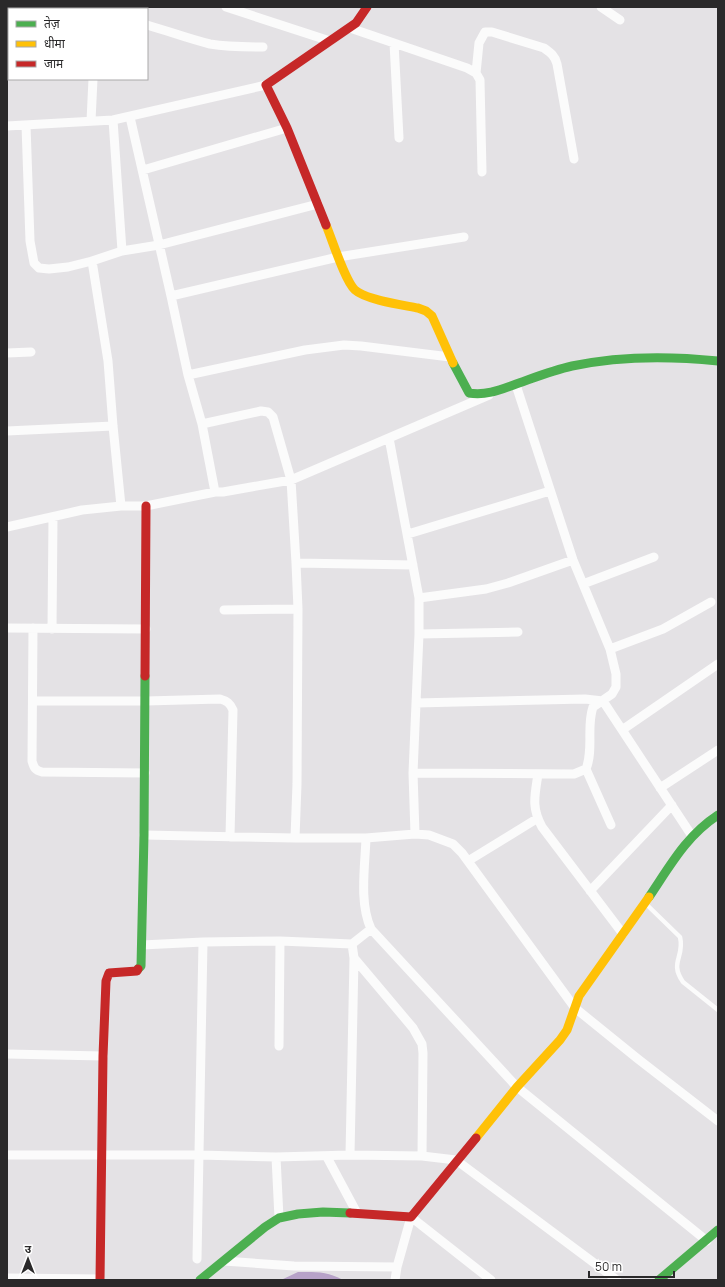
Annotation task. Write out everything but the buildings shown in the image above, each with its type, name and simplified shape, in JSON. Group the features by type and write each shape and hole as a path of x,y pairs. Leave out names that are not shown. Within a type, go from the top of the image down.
{"street":[{"path":"54,7 97,8"},
{"path":"226,7 330,41"},
{"path":"7,126 113,120 266,85 350,28 361,17 367,7"},
{"path":"601,7 620,20"},
{"path":"148,25 211,44 224,46 264,47"},
{"path":"350,28 463,66 476,73 480,80 482,172"},
{"path":"476,73 479,43 485,32 492,32 544,48 551,52 557,64 574,159"},
{"path":"394,43 399,138"},
{"path":"91,121 93,80"},
{"path":"266,85 287,128 338,257 348,280 355,290 365,296 426,311 432,316 450,357 469,393 487,393 502,390"},
{"path":"130,116 188,375 202,424 215,492"},
{"path":"113,120 122,251"},
{"path":"26,125 30,241 34,262 39,268 48,270 68,267 122,251 159,245 318,204"},
{"path":"143,170 287,128"},
{"path":"171,296 338,257 464,237"},
{"path":"92,261 108,361 121,506"},
{"path":"188,375 305,350 344,345 450,357"},
{"path":"7,353 31,352"},
{"path":"7,527 82,510 121,506 146,506 215,492 223,492 291,480 516,384 570,367 597,362 631,359 673,358 718,361"},
{"path":"516,384 573,560 610,649 616,674 616,687 612,694 594,707 591,713 589,761 586,769 611,825"},
{"path":"202,424 261,411 268,412 273,417 291,480 298,609 295,838"},
{"path":"7,431 113,426"},
{"path":"389,438 419,598 419,634 413,773 415,834"},
{"path":"408,534 550,491"},
{"path":"7,1278 100,1279 101,1155 106,981 109,973 137,971 141,966 146,701 146,506"},
{"path":"52,517 52,628"},
{"path":"583,584 654,557"},
{"path":"419,598 486,589 508,583 573,560"},
{"path":"296,563 413,565"},
{"path":"610,649 663,629 711,602"},
{"path":"224,610 298,609"},
{"path":"7,628 146,629"},
{"path":"33,628 32,761 36,770 42,772 145,773"},
{"path":"419,634 518,632"},
{"path":"622,730 718,664"},
{"path":"416,703 584,699 603,701"},
{"path":"32,701 226,700 230,703 233,710 230,837"},
{"path":"603,701 692,836"},
{"path":"660,788 718,750"},
{"path":"413,773 574,774 586,769"},
{"path":"538,774 534,802 535,811 542,827 623,934"},
{"path":"590,890 672,805"},
{"path":"395,1280 397,1267 411,1217 517,1087 564,1035 579,996 680,851 692,836 706,823 718,815"},
{"path":"468,861 538,818"},
{"path":"144,835 366,838 415,834 429,835 453,844 462,852 575,1008 718,1121"},
{"path":"366,838 364,904 367,920 371,929 517,1087 707,1241"},
{"path":"142,944 280,941 352,944 371,929"},
{"path":"279,1046 280,941"},
{"path":"197,1259 203,942"},
{"path":"350,1155 354,958 352,944"},
{"path":"354,958 413,1028 422,1044 422,1156"},
{"path":"7,1054 103,1056"},
{"path":"7,1156 198,1155 326,1157 350,1155 422,1156 456,1160 617,1280"},
{"path":"276,1157 279,1218"},
{"path":"326,1157 357,1213"},
{"path":"200,1280 265,1227 279,1218 298,1214 322,1212 411,1217 491,1280"},
{"path":"659,1280 707,1241 718,1230"},
{"path":"224,1261 294,1266 397,1267"}],"lane":[{"path":"645,903 680,937 682,944 677,969 683,982 718,1010"}],"shaded area":[{"path":"298,1272 315,1272 337,1277 343,1280 281,1280"}],"traffic: fast":[{"path":"453,363 469,393 482,394 572,366 608,360 682,358 718,361"},
{"path":"138,969 141,966 145,676"},
{"path":"649,897 679,852 697,832 718,815"},
{"path":"200,1280 265,1227 279,1218 298,1214 323,1212 350,1213"},
{"path":"659,1280 718,1230"}],"traffic: slow":[{"path":"326,225 347,278 355,290 367,297 426,311 432,316 453,363"},
{"path":"476,1138 517,1087 560,1040 567,1030 579,996 649,897"}],"traffic: jam":[{"path":"326,225 287,128 266,85 356,23 367,7"},
{"path":"145,676 146,506"},
{"path":"100,1280 103,1056 106,981 109,973 137,971 138,969"},
{"path":"350,1213 411,1217 476,1138"}]}
